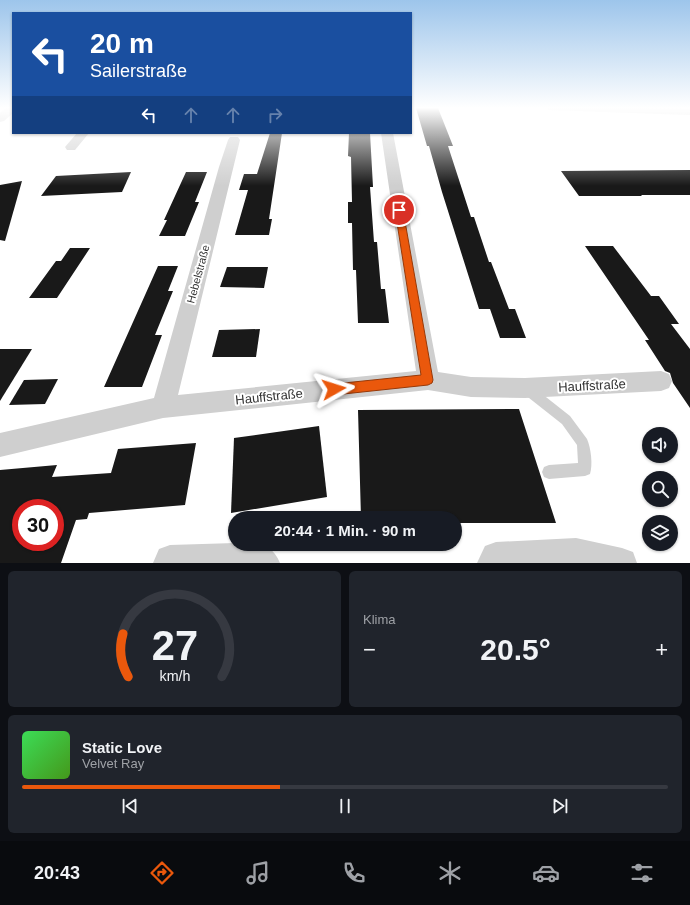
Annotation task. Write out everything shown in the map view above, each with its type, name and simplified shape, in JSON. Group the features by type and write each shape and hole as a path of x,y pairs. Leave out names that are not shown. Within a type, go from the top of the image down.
{"street":[{"path":"71,147 82,134"},
{"path":"387,134 428,380"},
{"name":"Hebelstraße","path":"163,407 234,140"},
{"name":"Hauffstraße","path":"0,445 163,407 428,380 471,387 525,388 661,381"},
{"path":"492,563 496,557 576,552 622,563"},
{"path":"168,563 170,560 255,557 265,563"}],"lane":[{"path":"525,388 566,420 583,443 585,469 549,472"}],"building":[{"path":"423,133 448,133 453,146 448,146 471,217 474,217 489,262 491,262 509,309 515,309 526,338 500,338 490,309 479,309 429,146 427,146"},
{"path":"270,134 282,134 269,219 272,219 269,235 235,235 248,190 239,190 244,174 257,174"},
{"path":"349,134 370,134 373,187 370,187 374,242 377,242 381,289 385,289 389,323 358,323 356,270 353,270 352,223 348,223 348,202 352,202 351,157 348,156"},
{"path":"690,170 690,195 641,195 642,196 579,196 561,171"},
{"path":"131,172 122,192 41,196 56,176"},
{"path":"186,172 207,172 195,202 199,202 185,236 159,236 167,220 164,220"},
{"path":"22,181 5,241 0,240 0,185"},
{"path":"585,246 613,246 651,296 659,296 679,324 671,324 690,349 690,408 673,383 670,373 665,371 645,340 649,340"},
{"path":"70,248 90,248 57,298 29,298 56,261 61,261"},
{"path":"158,266 178,266 168,291 173,291 155,335 162,335 142,387 104,387"},
{"path":"227,267 268,267 264,288 220,287"},
{"path":"260,329 256,357 212,357 219,330"},
{"path":"0,349 32,349 0,401"},
{"path":"58,379 45,404 9,405 24,380"},
{"path":"519,409 556,523 462,523 462,511 361,511 358,410"},
{"path":"319,426 327,497 243,511 231,511 234,438"},
{"path":"196,443 185,505 89,513 87,519 76,520 61,563 0,563 0,470 57,465 52,477 111,473 118,449"}],"route":[{"path":"334,389 428,380 399,210"}]}
